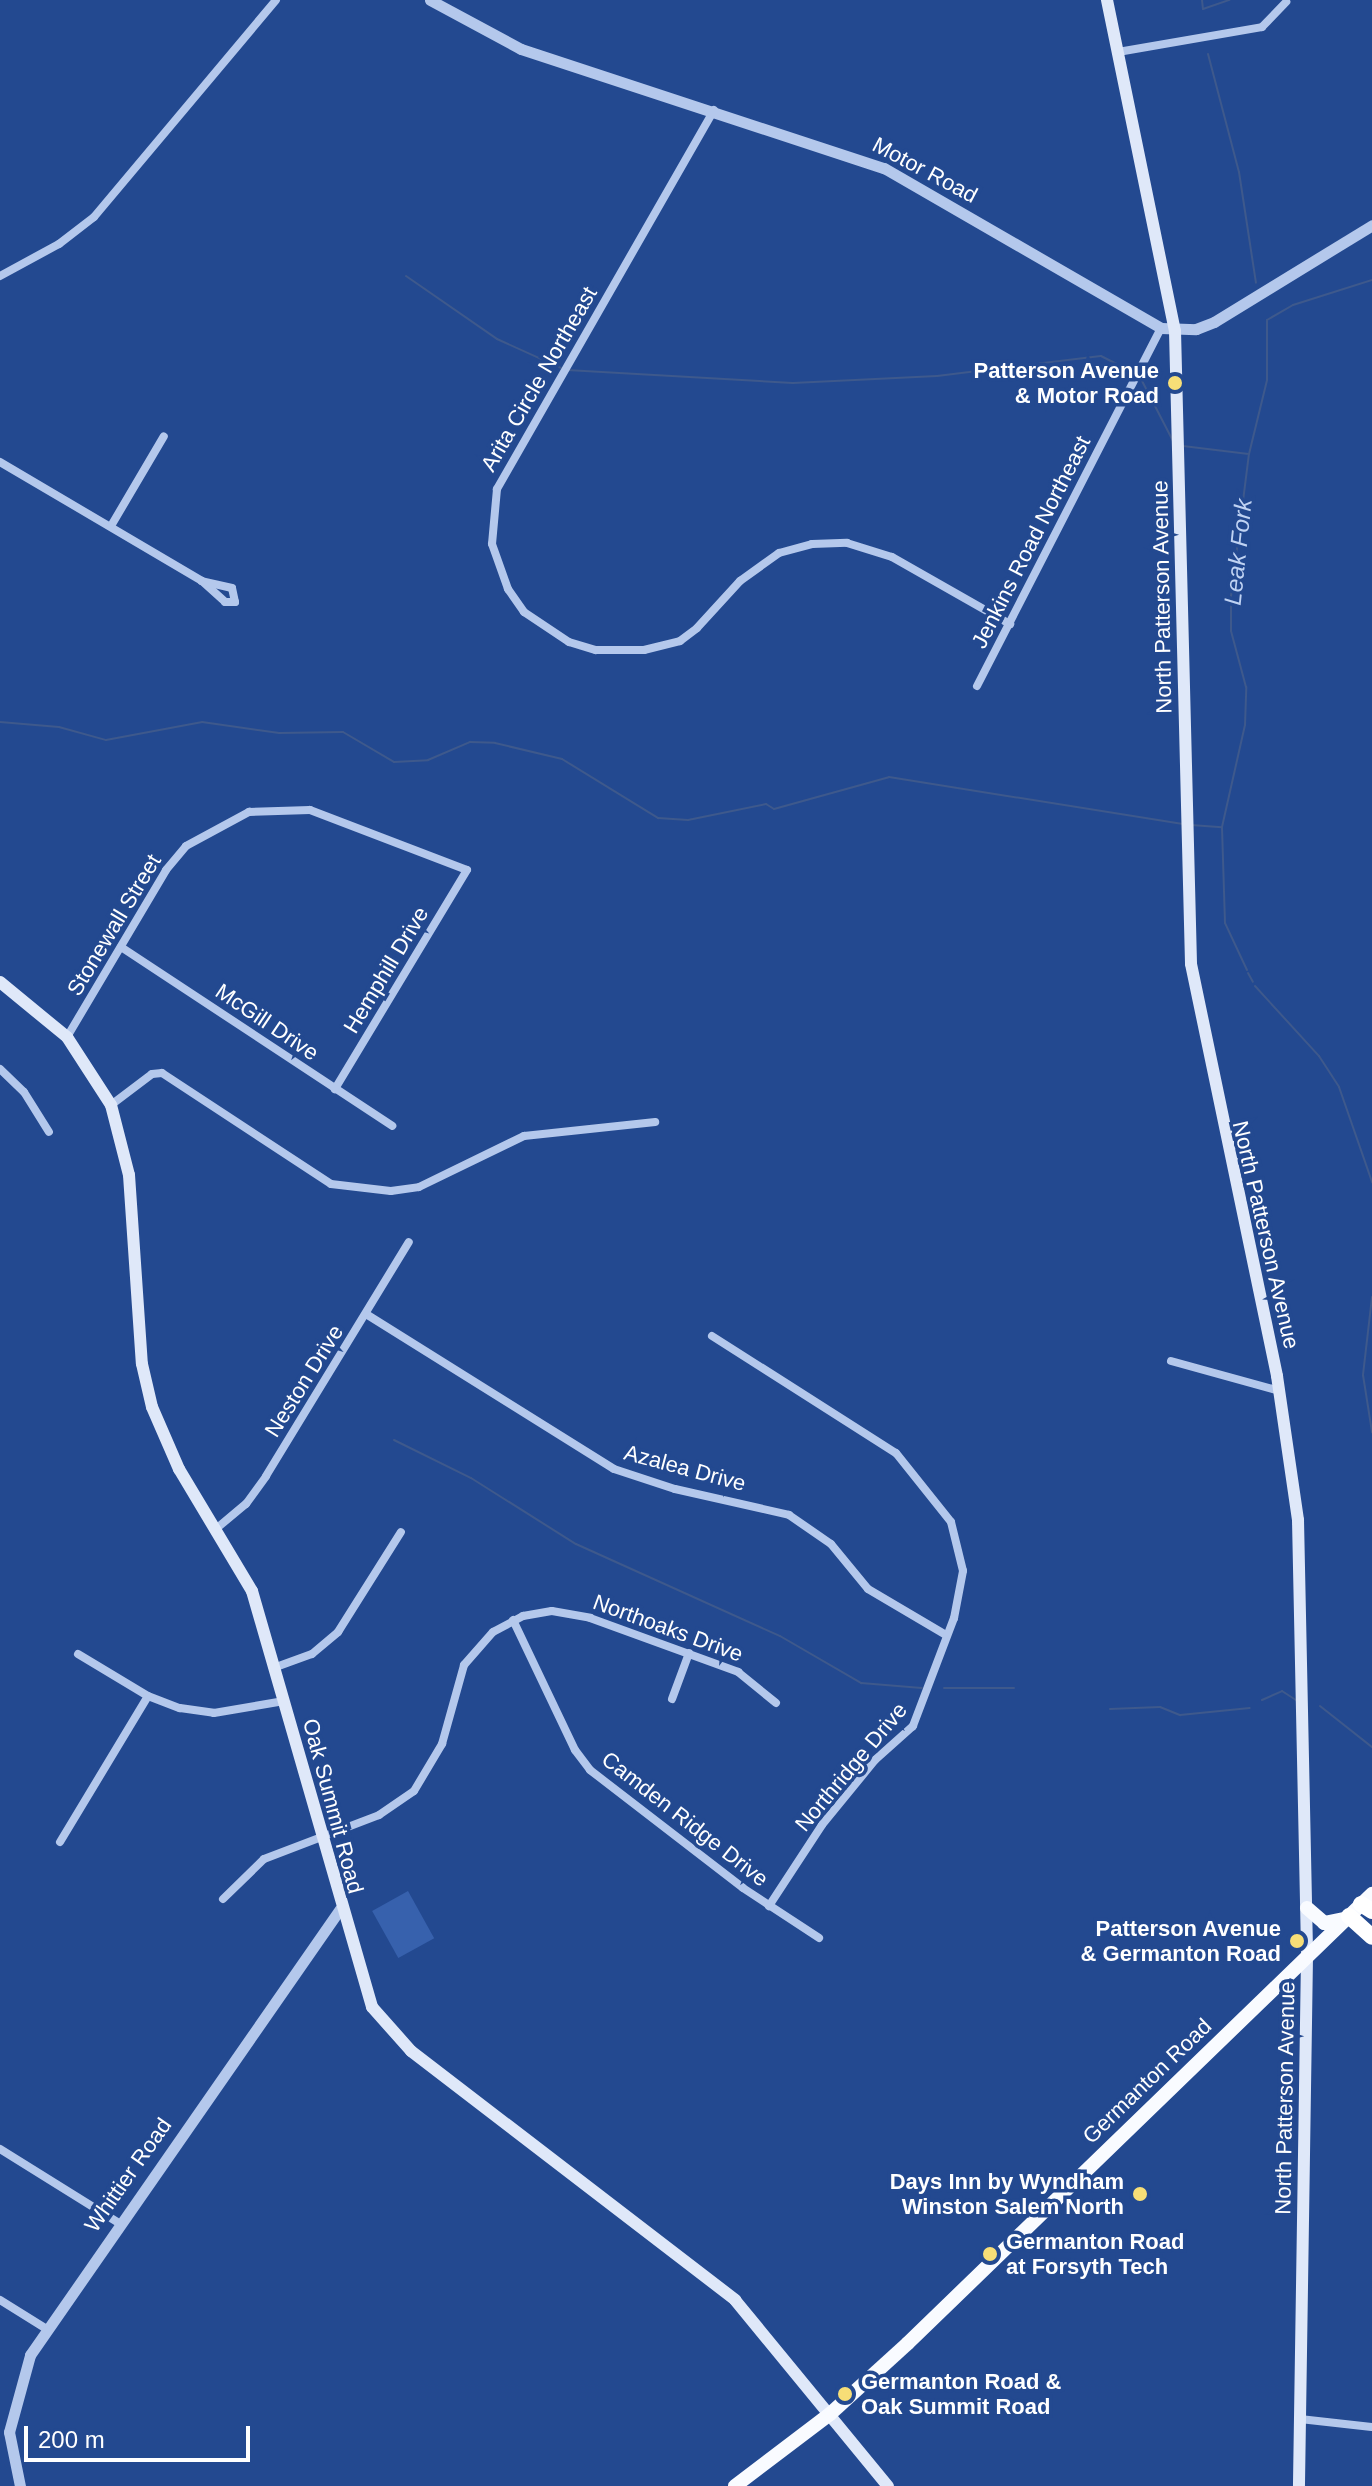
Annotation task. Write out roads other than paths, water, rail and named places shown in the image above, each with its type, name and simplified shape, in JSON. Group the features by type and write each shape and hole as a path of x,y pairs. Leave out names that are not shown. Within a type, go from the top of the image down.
{"highway":[{"path":"1360,1909 1372,1937"}],"main road":[{"name":"North Patterson Avenue","path":"1107,0 1175,331 1191,964 1280,1391 1298,1520 1307,1908 1299,2486"},
{"name":"Oak Summit Road","path":"0,982 67,1037 111,1105 129,1175 145,1381 179,1469 252,1591 276,1667 340,1909 366,1994 400,2042 735,2300 888,2486"},
{"path":"1307,1908 1324,1923 1360,1909"},
{"name":"Germanton Road","path":"735,2486 830,2414 1360,1909"}],"street":[{"path":"0,276 94,217 276,0"},
{"name":"Motor Road","path":"430,0 521,49 714,110 895,173 1161,328 1175,331 1205,326 1237,310 1372,225"},
{"path":"1118,52 1262,27 1286,2"},
{"name":"Arita Circle Northeast","path":"714,110 497,489 492,544 508,589 524,612 569,642 613,652 644,650 688,635 740,581 779,553 812,544 847,543 892,557 1010,624"},
{"name":"Jenkins Road Northeast","path":"977,686 1161,328"},
{"path":"111,526 164,436"},
{"path":"0,462 202,581"},
{"name":"Stonewall Street","path":"67,1037 166,870 186,846 249,812 310,810 467,870"},
{"name":"Hemphill Drive","path":"335,1089 467,870"},
{"name":"McGill Drive","path":"121,947 392,1126"},
{"path":"0,1069 24,1092 49,1132"},
{"path":"111,1105 152,1074 162,1073 331,1184 391,1191 419,1187 524,1136 655,1122"},
{"name":"Neston Drive","path":"217,1528 246,1504 266,1476 409,1242"},
{"name":"Azalea Drive","path":"366,1314 614,1469 789,1515 831,1544 868,1589 946,1635"},
{"name":"Northridge Drive","path":"712,1336 887,1446 916,1474 951,1522 960,1551 962,1591 913,1726 875,1760 822,1825 769,1906"},
{"path":"1171,1361 1280,1391"},
{"path":"276,1667 312,1654 338,1632 401,1532"},
{"name":"Northoaks Drive","path":"223,1899 264,1859 379,1815 414,1791 442,1744 464,1665 482,1641 513,1620 540,1612 579,1614 750,1678 776,1703"},
{"name":"Camden Ridge Drive","path":"513,1620 575,1750 590,1770 769,1906 819,1938"},
{"path":"672,1699 689,1653"},
{"path":"78,1654 148,1696 214,1713 284,1701"},
{"path":"60,1842 148,1696"},
{"name":"Whittier Road","path":"20,2486 11,2454 12,2406 45,2328 340,1909"},
{"path":"0,2149 119,2223"},
{"path":"0,2300 45,2328"},
{"path":"1300,2419 1372,2427"}],"waterway":[{"path":"1202,0 1203,9 1229,0"},
{"name":"Leak Fork","path":"1208,54 1239,172 1256,283"},
{"path":"406,276 497,339 561,368"},
{"name":"Leak Fork","path":"1247,970 1225,923 1222,827 1245,725 1246,687 1231,631 1231,596 1249,454 1267,380 1267,320 1293,305 1372,280"},
{"path":"567,370 793,383 937,376 1101,356 1135,373"},
{"path":"1140,377 1173,441"},
{"path":"1183,446 1249,454"},
{"path":"0,722 59,727 106,740 202,722 279,733 343,732 394,762 428,760 470,742 495,743 562,759 658,818 688,820 766,804 774,809 889,777 1181,824"},
{"path":"1191,825 1222,827"},
{"name":"Leak Fork","path":"1248,973 1253,982"},
{"name":"Leak Fork","path":"1255,986 1319,1056 1339,1087 1372,1182"},
{"name":"Leak Fork","path":"1372,1297 1363,1375 1372,1432"},
{"path":"394,1440 471,1478 576,1544 780,1636 861,1683 922,1688"},
{"path":"944,1688 1014,1688"},
{"path":"1262,1700 1282,1691 1296,1700"},
{"path":"1320,1706 1372,1747"},
{"path":"1110,1709 1160,1707 1180,1715 1250,1708"}],"place":[{"name":"Patterson Avenue & Motor Road","path":"1175,383"},
{"name":"Patterson Avenue & Germanton Road","path":"1297,1941"},
{"name":"Days Inn by Wyndham Winston Salem North","path":"1140,2194"},
{"name":"Germanton Road at Forsyth Tech","path":"990,2254"},
{"name":"Germanton Road & Oak Summit Road","path":"845,2394"}]}
